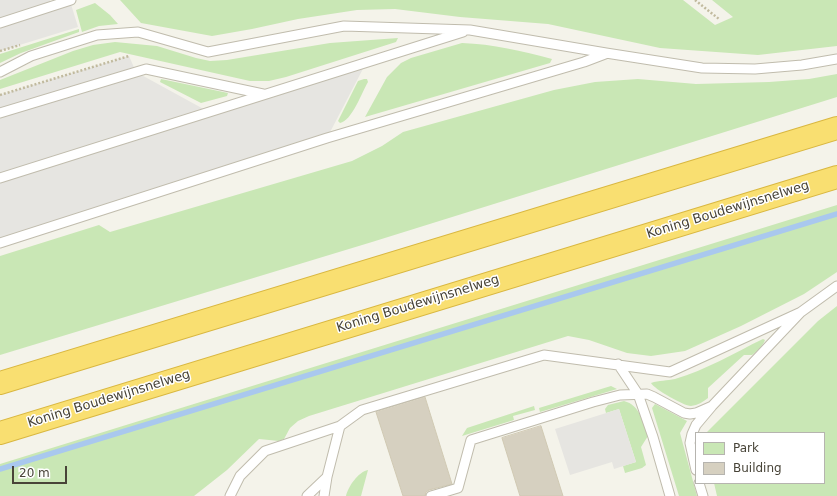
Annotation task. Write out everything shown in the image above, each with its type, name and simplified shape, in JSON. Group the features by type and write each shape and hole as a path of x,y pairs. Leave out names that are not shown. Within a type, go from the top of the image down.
{"highway":[{"path":"0,382 837,128"},
{"name":"Koning Boudewijnsnelweg","path":"0,433 837,177"}],"lane":[{"path":"0,23 71,0"},
{"path":"0,72 31,56 97,35 138,32 208,52 344,26 470,30 606,54 710,68 755,69 802,65 837,59"},
{"path":"0,178 470,30"},
{"path":"0,243 327,138 584,62 606,54"},
{"path":"0,113 146,69 264,95"},
{"path":"695,466 691,448 692,434 696,425 712,406 801,312 837,286"},
{"path":"230,496 240,476 265,451 340,426 362,410 544,355 670,372 801,312"},
{"path":"618,364 638,394 653,437 670,496"},
{"path":"431,496 458,488 471,440 620,395 647,394 684,413 690,414 712,406"},
{"path":"324,496 326,477 340,426"},
{"path":"307,496 326,477"},
{"path":"700,484 703,496"}],"path":[{"path":"695,0 720,19"},
{"path":"0,95 129,56"}],"green space":[{"path":"120,0 683,0 715,25 733,17 712,0 837,0 837,46 758,55 660,48 548,24 460,17 395,9 357,10 298,19 212,36 141,23"},
{"path":"95,3 110,15 118,24 99,26 82,32 76,10"},
{"path":"79,29 79,32 21,53 0,63 0,54"},
{"path":"398,38 396,42 269,81 250,81 120,52 0,89 0,80 73,51 93,45 115,42 157,46 210,61 227,60 330,43"},
{"path":"462,43 507,48 552,59 550,63 365,117 387,77 401,63 411,58"},
{"path":"837,74 837,97 372,242 0,355 0,256 99,225 110,232 352,161 382,146 403,132 554,90 595,82 638,79 696,84 769,82 809,79"},
{"path":"161,79 228,93 227,96 201,103 160,82"},
{"path":"367,79 368,82 353,112 349,117 340,123 338,121 358,81"},
{"path":"837,205 837,272 804,294 741,326 685,351 651,356 627,353 589,340 568,336 309,416 298,421 290,428 284,439 279,441 259,439 227,470 194,496 0,496 0,464"},
{"path":"837,306 837,496 717,496 714,484 825,484 825,432 707,432 818,321"},
{"path":"763,339 765,340 764,342 756,352 752,355 744,355 708,388 708,398 698,404 691,406 682,403 663,393 651,383 675,379 698,371"},
{"path":"611,386 617,389 540,412 539,408"},
{"path":"624,401 634,406 637,410 648,436 641,447 646,465 642,468 625,473 623,466 636,462 619,409 606,413 605,409 608,405"},
{"path":"655,404 687,421 680,433 697,496 679,496 652,408"},
{"path":"534,406 535,410 513,416 514,420 462,436 467,428"},
{"path":"368,470 361,496 346,496 354,480 364,471"}],"shaded area":[{"path":"0,0 50,0 52,6 70,1 78,27 0,51"},
{"path":"129,56 136,72 209,112 366,63 327,138 0,243 0,95"},
{"path":"619,409 636,462 614,469 612,462 570,475 555,429"}],"building":[{"path":"425,397 452,484 429,490 426,492 425,496 403,496 376,412"},
{"path":"541,426 563,496 520,496 502,438"}],"waterway":[{"path":"0,469 837,214"}]}
